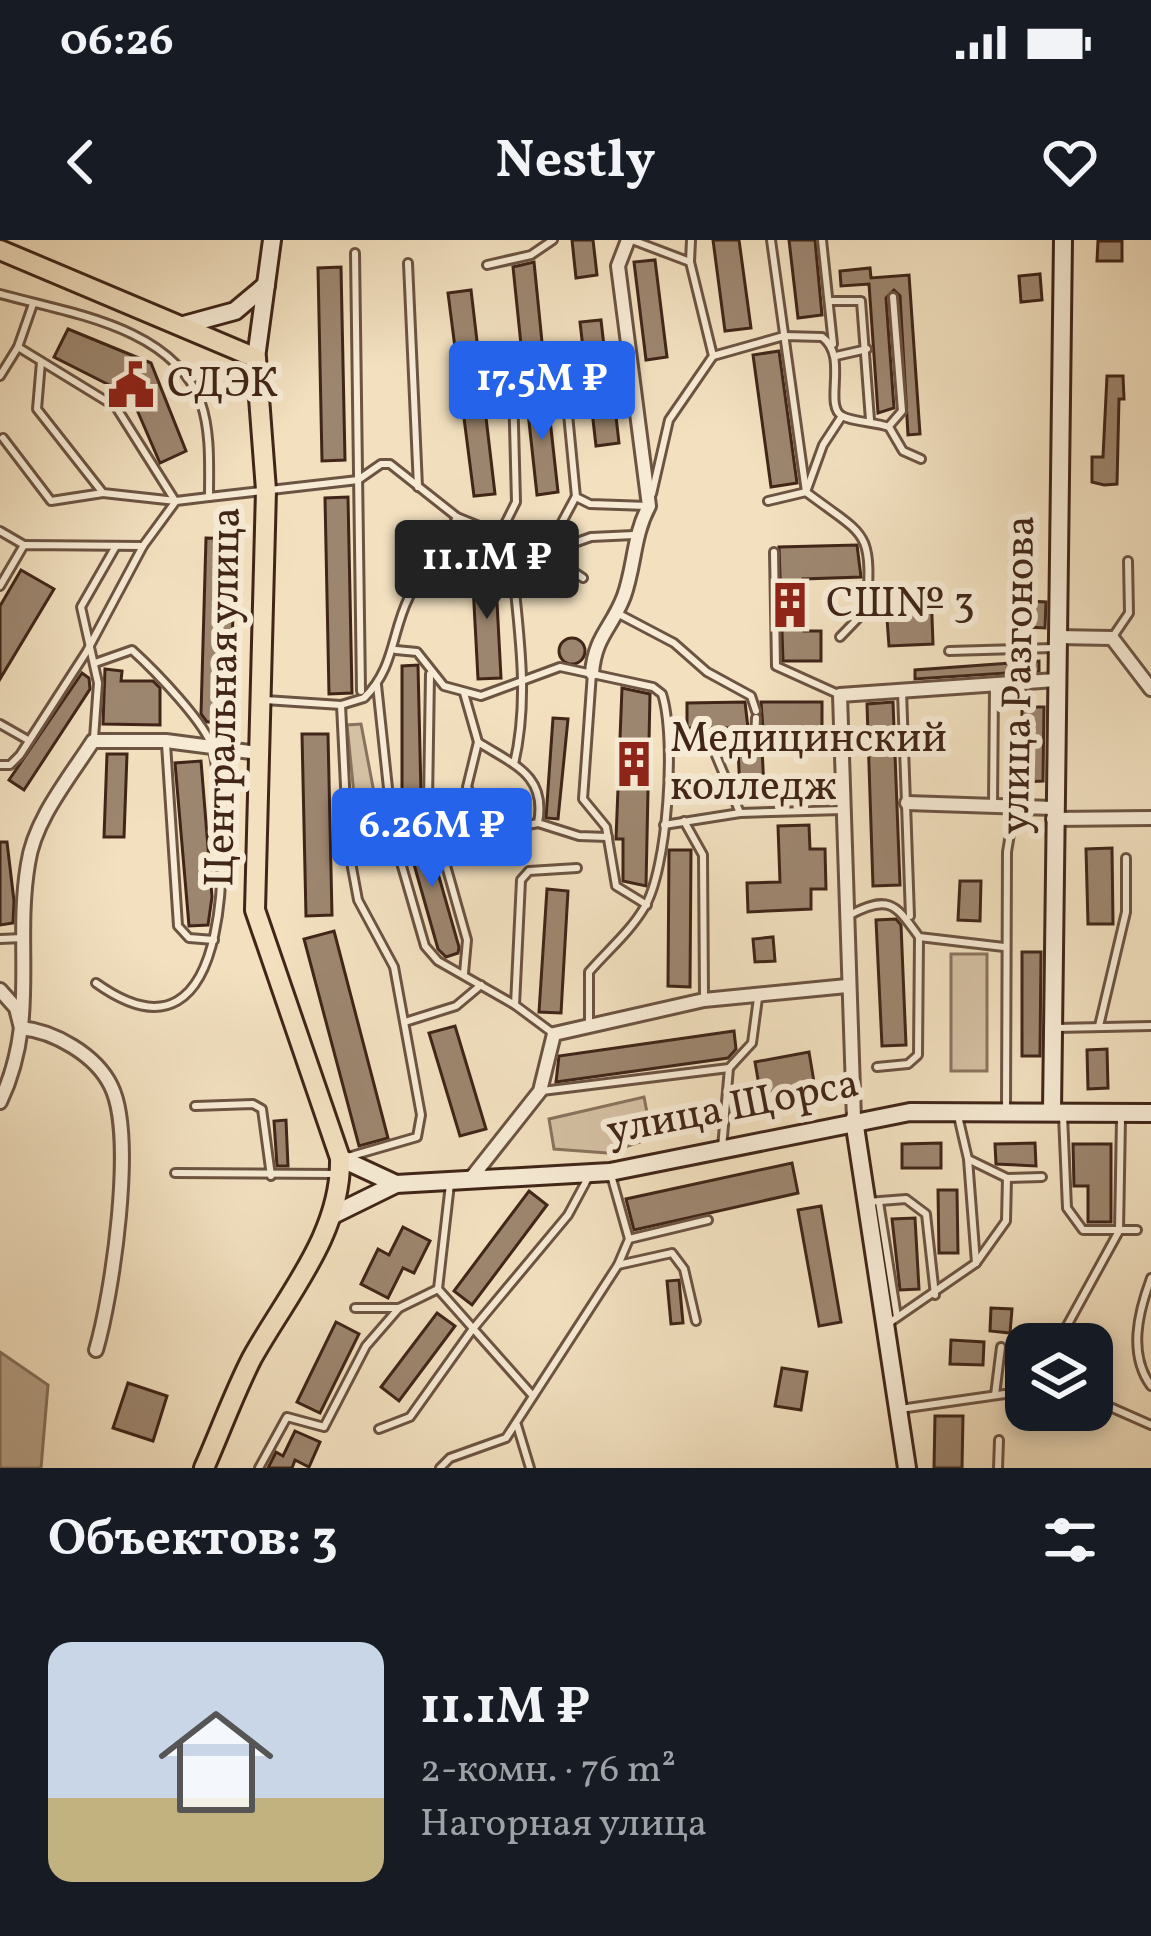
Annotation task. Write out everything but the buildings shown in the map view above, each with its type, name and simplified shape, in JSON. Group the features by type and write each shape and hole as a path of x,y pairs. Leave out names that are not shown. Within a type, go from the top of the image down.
{"main road":[{"path":"0,250 256,358"},
{"name":"Центральная улица","path":"256,358 266,490 256,910 340,1166 335,1214"},
{"path":"204,1468 250,1362 335,1214"}],"street":[{"name":"Центральная улица","path":"256,358 272,240"},
{"path":"592,673 596,640 617,613 634,535 649,506 618,266 630,240"},
{"name":"улица Разгонова","path":"1058,1111 1052,1028 1053,813 1063,240"},
{"path":"180,326 236,310 266,285"},
{"path":"1057,642 1112,638 1151,689"},
{"path":"907,1468 892,1322 854,1120 840,695 1056,680"},
{"path":"0,1102 28,992 23,938 28,862 35,838 94,741 166,740 258,753"},
{"path":"907,803 1015,806 1053,813 1151,818"},
{"path":"472,1177 540,1091 554,1034 704,1000 847,986"},
{"path":"0,990 16,1007 21,1028"},
{"path":"21,1028 55,1037 90,1060 111,1084 121,1120 106,1315 96,1350"},
{"name":"улица Щорса","path":"335,1214 396,1184 610,1172 854,1120 956,1108 1151,1113"},
{"path":"340,1166 396,1184"}],"lane":[{"path":"488,265 531,255 553,240"},
{"path":"630,240 690,262"},
{"path":"691,240 690,262 713,356"},
{"path":"771,240 806,492 862,531 869,549 867,609 840,637"},
{"path":"822,240 836,356 836,408 842,416 889,427 903,451 922,459"},
{"path":"355,253 361,691"},
{"path":"407,263 418,492"},
{"path":"0,294 136,336 190,379 202,407 209,497"},
{"path":"889,427 902,411 893,297"},
{"path":"830,301 861,301 870,420"},
{"path":"0,376 18,347 33,304"},
{"path":"576,496 590,504 649,506 669,420 713,356 784,335 822,337 833,344"},
{"path":"18,347 116,407 156,479 176,501"},
{"path":"836,356 867,350"},
{"path":"41,362 37,409 103,493"},
{"path":"503,388 634,376"},
{"path":"546,553 576,496 565,382"},
{"path":"501,532 516,502 513,387"},
{"path":"806,492 823,445 842,416"},
{"path":"3,438 51,501 103,493 176,501 358,479 381,464 390,464 403,470 418,492 457,517 546,553 584,578"},
{"path":"768,501 806,492"},
{"path":"0,765 10,765 29,741 87,651 142,546 176,501"},
{"path":"262,700 341,705 364,698 377,686 396,650 407,600 440,554 457,517"},
{"path":"0,531 24,544 142,546"},
{"path":"546,553 591,537 634,535"},
{"path":"510,537 515,612 524,634 521,733 514,765"},
{"path":"0,586 24,544"},
{"path":"94,741 95,663 87,651 81,607 116,546"},
{"path":"773,552 776,665 840,695"},
{"path":"1112,638 1129,613 1128,561"},
{"path":"617,613 674,643 707,672 751,695 755,737"},
{"path":"950,650 1057,642"},
{"path":"95,663 132,650 157,672 213,746 221,905 205,976 194,991 164,1003 121,1001 96,983"},
{"path":"396,650 417,652 444,686 481,696 560,667 662,694 664,824 647,904 610,954 589,972 589,1024"},
{"path":"430,670 428,802 467,940 463,975"},
{"path":"592,673 582,791 608,837 616,886 647,904"},
{"path":"377,686 393,835 425,946 554,1034"},
{"path":"993,806 994,686"},
{"path":"877,1067 908,1064 918,1055 919,937 910,916 902,692"},
{"path":"464,693 478,742 467,787 472,802 500,823 538,823 579,836 608,837"},
{"path":"176,1173 271,1176 340,1166 417,1137 422,1115 394,967 358,899 348,846 341,705"},
{"path":"0,724 29,741"},
{"path":"740,813 709,746 714,738 841,740"},
{"path":"166,740 178,926 189,938 214,940"},
{"path":"478,742 534,778 540,790 538,823"},
{"path":"389,802 428,802"},
{"path":"1006,1111 1004,947 1007,852 1015,806"},
{"path":"664,824 740,813 843,810"},
{"path":"684,821 703,855 704,1000"},
{"path":"348,846 393,835"},
{"path":"1099,1026 1126,912 1126,858"},
{"path":"515,1005 523,874 577,868"},
{"path":"844,918 872,906 896,908 910,916"},
{"path":"919,937 1004,947"},
{"path":"0,939 23,938"},
{"path":"405,1023 456,1006 482,985"},
{"path":"722,1150 729,1068 752,1043 759,994"},
{"path":"1052,1028 1151,1026"},
{"path":"540,1091 729,1068"},
{"path":"195,1106 253,1104 262,1109 271,1176"},
{"path":"956,1108 968,1159 976,1263"},
{"path":"1058,1111 1066,1208 1083,1230 1137,1230"},
{"path":"1069,1323 1120,1231 1120,1112"},
{"path":"968,1159 1007,1178 1042,1178"},
{"path":"440,1468 450,1458 506,1438 618,1265 629,1239 610,1172"},
{"path":"380,1429 410,1417 472,1330 568,1215 590,1173"},
{"path":"451,1178 438,1288 532,1396"},
{"path":"892,1322 976,1263 1006,1221 1007,1178"},
{"path":"872,1202 906,1199 926,1214 934,1295"},
{"path":"629,1239 708,1220"},
{"path":"618,1265 672,1253 684,1269 696,1321"},
{"path":"1151,1278 1140,1309 1136,1346 1151,1386"},
{"path":"260,1468 287,1417 324,1427 366,1346 399,1308 438,1288"},
{"path":"1140,1309 1151,1307"},
{"path":"355,1308 399,1308"},
{"path":"995,1395 1001,1347"},
{"path":"900,1409 1005,1393"},
{"path":"1113,1408 1151,1425"},
{"path":"517,1425 530,1468"},
{"path":"998,1468 999,1440"}],"shaded area":[{"path":"361,724 376,803 355,804 347,725"},
{"path":"951,954 987,954 987,1071 951,1071"},
{"path":"644,1097 652,1138 607,1153 554,1149 549,1119"},
{"path":"0,1352 48,1385 41,1468 0,1468"}],"place":[{"name":"СДЭК","path":"131,385"},
{"name":"СШ№ 3","path":"790,605"},
{"name":"Медицинский колледж","path":"634,764"}]}
